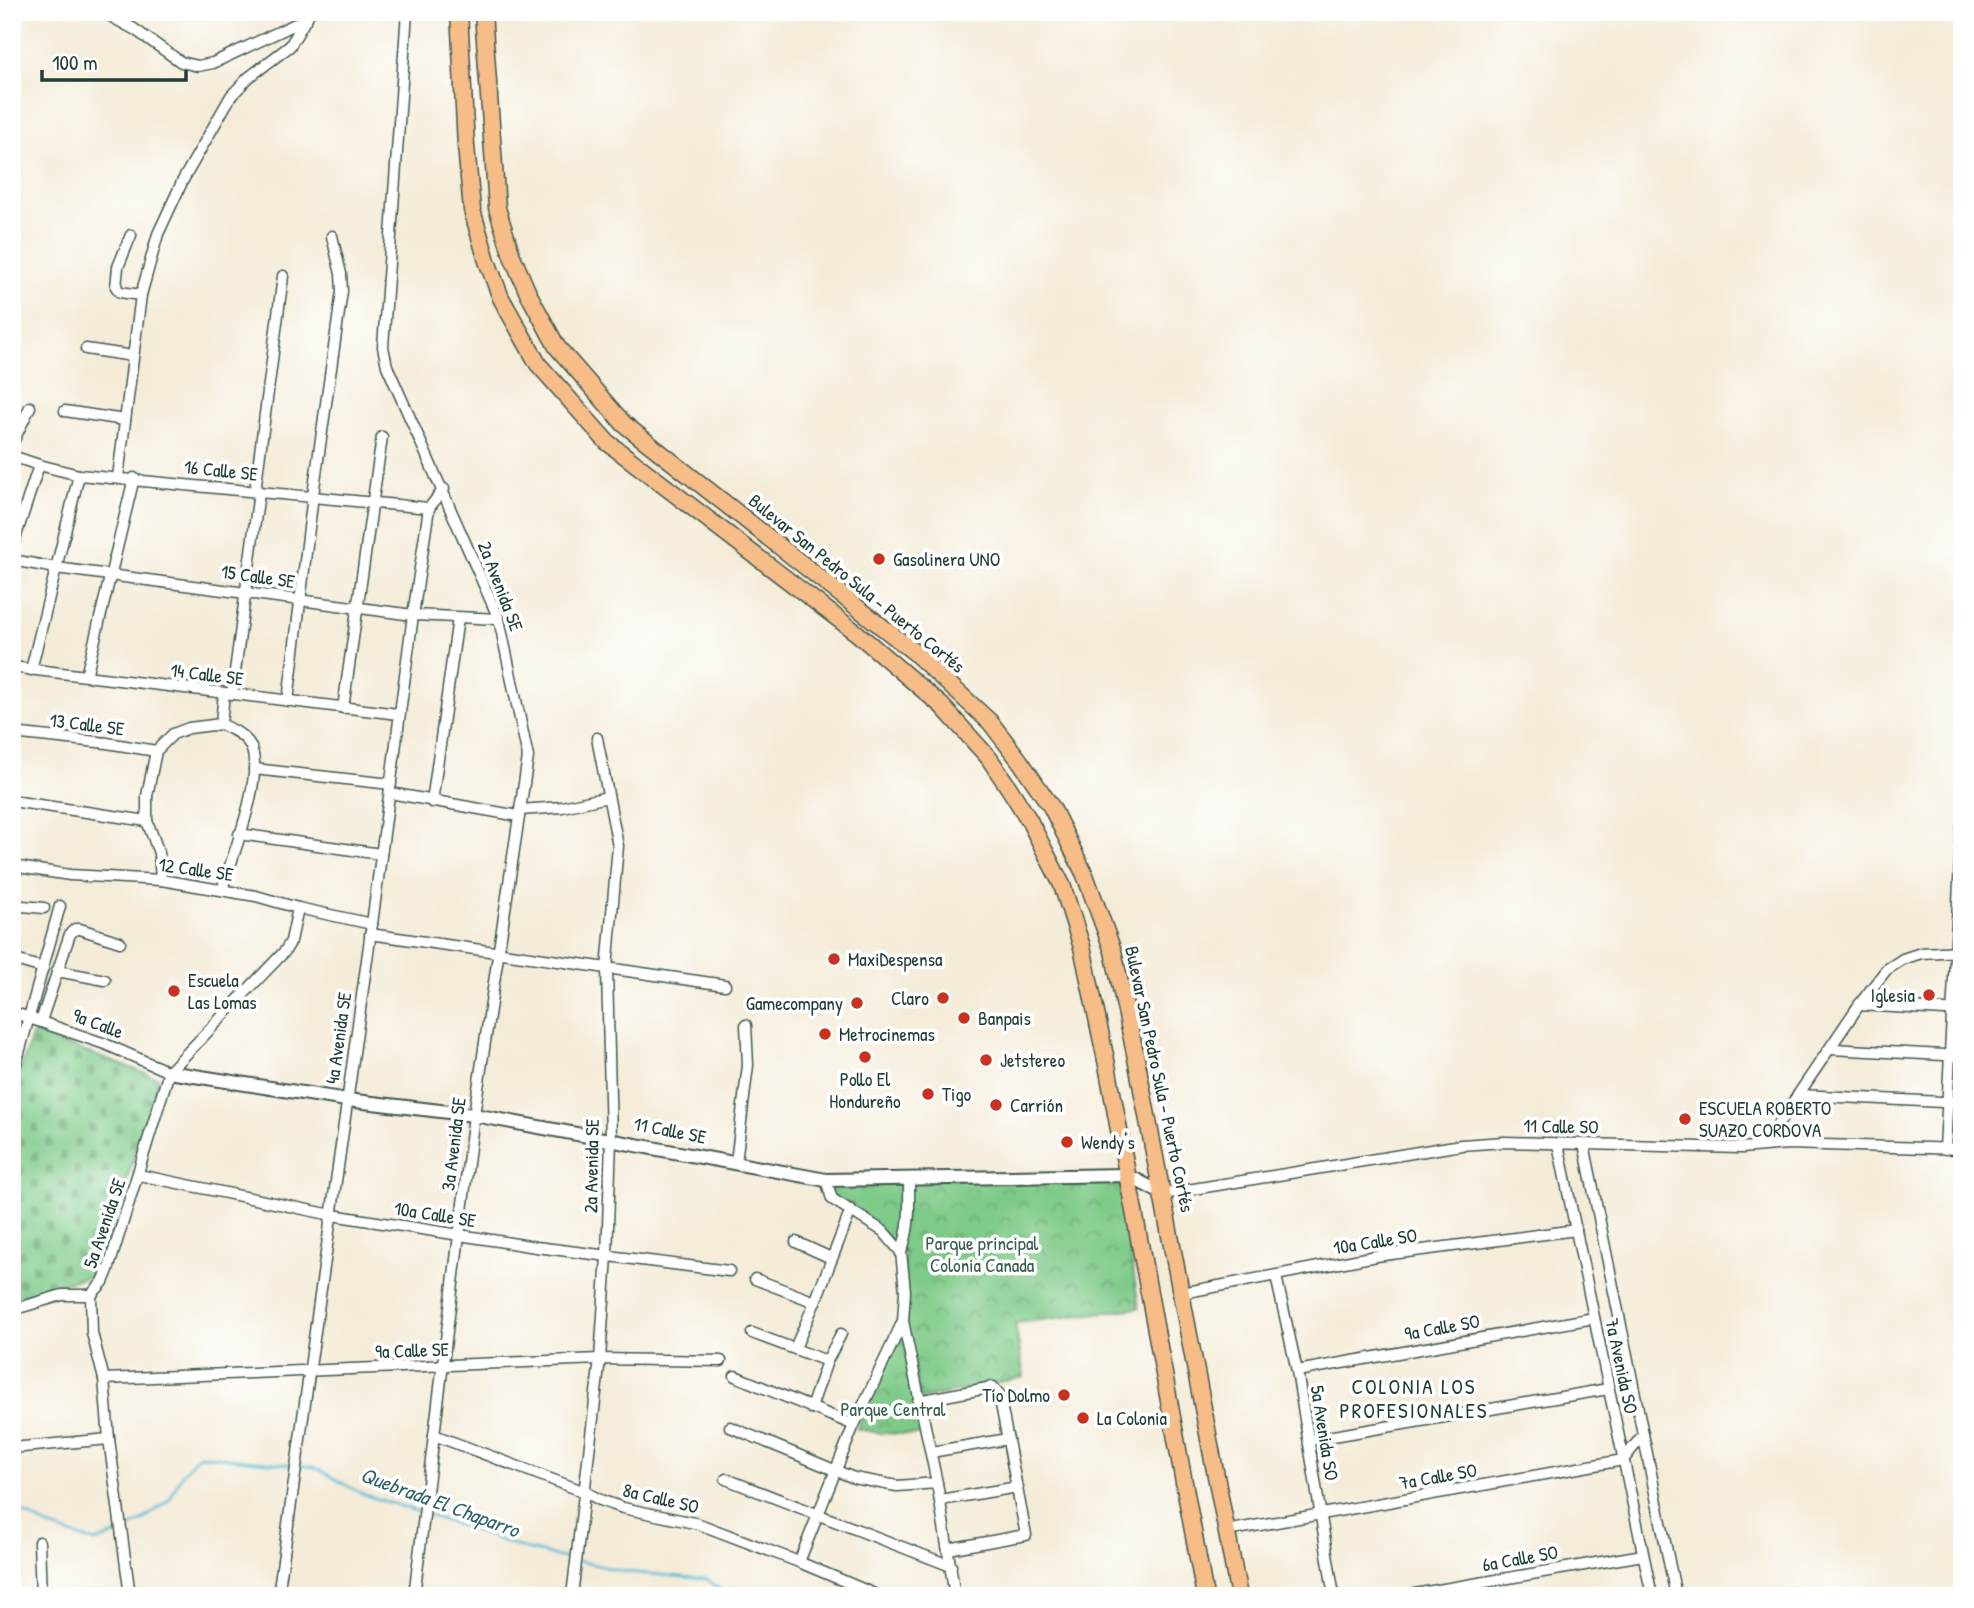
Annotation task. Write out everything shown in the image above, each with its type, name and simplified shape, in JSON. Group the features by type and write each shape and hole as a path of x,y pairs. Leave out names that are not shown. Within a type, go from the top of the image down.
{"highway":[{"name":"Bulevar San Pedro Sula - Puerto Cortés","path":"459,12 472,210 486,261 501,298 538,364 607,442 858,634 942,706 989,758 1029,820 1062,885 1082,947 1205,1596"},
{"name":"Bulevar San Pedro Sula - Puerto Cortés","path":"483,12 497,208 512,256 557,347 624,424 914,652 990,722 1052,808 1100,911 1113,951 1163,1194 1239,1596"}],"street":[{"path":"103,12 134,29 181,62 198,66 213,63 309,16"},
{"name":"2a Avenida SE","path":"407,12 383,346 387,366 499,619 517,699"},
{"path":"118,477 141,295 158,234 183,180 231,96 248,78 290,46 309,16"},
{"path":"131,235 118,267 116,287 120,292 141,295"},
{"path":"288,701 313,495 342,291 332,236"},
{"path":"221,724 246,592 283,276"},
{"path":"86,349 133,356"},
{"path":"12,444 30,407"},
{"path":"65,411 125,420"},
{"path":"343,708 382,437"},
{"name":"16 Calle SE","path":"12,456 79,475 134,478 429,508"},
{"path":"12,548 39,465"},
{"path":"32,670 79,475"},
{"path":"86,676 134,478"},
{"name":"4a Avenida SE","path":"278,1596 371,929 398,715 429,508 443,489"},
{"name":"15 Calle SE","path":"12,560 413,615 499,619"},
{"path":"432,802 458,618"},
{"name":"14 Calle SE","path":"12,667 398,715"},
{"name":"3a Avenida SE","path":"414,1596 474,1115 528,757 517,699"},
{"path":"161,880 159,853 147,821 147,796 156,751 173,734 189,728 221,724 238,733 250,744 254,755 248,810 222,890"},
{"name":"13 Calle SE","path":"12,733 156,751"},
{"name":"2a Avenida SE","path":"572,1596 600,1359 611,1139 607,969 618,846 597,738"},
{"path":"254,769 390,788 432,802 520,813 608,797"},
{"path":"12,801 147,821"},
{"path":"1945,1149 1950,1055 1957,1011 1962,825"},
{"path":"239,834 381,854"},
{"name":"12 Calle SE","path":"12,866 70,875 161,880 222,890 256,896 371,929 498,952 725,985"},
{"path":"12,905 44,908"},
{"path":"12,1078 60,906"},
{"name":"5a Avenida SE","path":"130,1596 109,1439 104,1379 92,1332 91,1295 103,1282 108,1270 169,1072 285,951 291,941 298,908"},
{"path":"41,1021 70,934 75,929 120,942"},
{"path":"1764,1145 1859,1005 1886,970 1903,959 1921,954 1958,951"},
{"path":"12,959 43,968"},
{"path":"57,971 105,980"},
{"path":"1859,1005 1957,1011"},
{"name":"9a Calle","path":"12,1012 105,1044 169,1072"},
{"path":"736,1162 748,1065 746,1025"},
{"path":"1831,1049 1962,1056"},
{"name":"11 Calle SE","path":"169,1072 347,1100 474,1115 826,1180 1127,1175 1163,1194"},
{"path":"1800,1095 1962,1103"},
{"name":"11 Calle SO","path":"1163,1194 1461,1145 1504,1142 1741,1148 1764,1145 1962,1149"},
{"name":"7a Avenida SO","path":"1558,1144 1651,1596"},
{"name":"7a Avenida SO","path":"1584,1144 1676,1596"},
{"name":"10a Calle SE","path":"139,1175 332,1215 459,1236 729,1271"},
{"path":"909,1179 909,1215 906,1240 901,1252 905,1291 902,1321 937,1483 955,1596"},
{"path":"826,1180 832,1199 883,1231 901,1252"},
{"path":"795,1348 851,1210"},
{"name":"10a Calle SO","path":"1182,1293 1376,1256 1576,1230"},
{"path":"796,1242 831,1258"},
{"name":"5a Avenida SO","path":"1276,1276 1310,1440 1334,1596"},
{"path":"755,1279 815,1301"},
{"path":"12,1310 62,1295 91,1295"},
{"name":"9a Calle SO","path":"1297,1371 1594,1318"},
{"path":"799,1562 854,1425 902,1321"},
{"path":"752,1333 827,1361"},
{"path":"811,1408 827,1361 841,1334"},
{"name":"9a Calle SE","path":"104,1379 600,1359 721,1361"},
{"path":"735,1376 854,1425"},
{"path":"918,1401 993,1387 999,1394 1018,1487 1026,1535 948,1549"},
{"path":"1310,1440 1608,1389"},
{"path":"730,1427 854,1478 897,1486 937,1483"},
{"name":"8a Calle SO","path":"434,1434 623,1508 699,1524 799,1562 864,1593 879,1596"},
{"path":"1623,1460 1643,1435"},
{"path":"12,1448 109,1439"},
{"path":"931,1452 1008,1439"},
{"name":"7a Calle SO","path":"1226,1531 1623,1460"},
{"path":"726,1479 951,1566"},
{"path":"940,1500 1018,1487"},
{"path":"40,1542 41,1596"},
{"name":"6a Calle SO","path":"1403,1596 1643,1555"}],"green space":[{"path":"33,1033 159,1078 97,1274 12,1298 12,1094"},
{"name":"Parque principal Colonia Canada","path":"1118,1175 1139,1308 1015,1323 1024,1377 920,1399 904,1319 904,1252 832,1199 826,1180"},
{"name":"Parque Central","path":"901,1328 923,1435 857,1429"}],"waterway":[{"name":"Quebrada El Chaparro","path":"123,1531 142,1521 170,1499 182,1474 199,1455 314,1467 362,1494 422,1513"},
{"name":"Quebrada El Chaparro","path":"12,1507 52,1528 95,1542 117,1534"},
{"name":"Quebrada El Chaparro","path":"428,1515 525,1549 572,1560"},
{"name":"Quebrada El Chaparro","path":"578,1561 626,1572 707,1579 728,1596"}],"place":[{"name":"Gasolinera UNO","path":"879,559"},
{"name":"MaxiDespensa","path":"834,959"},
{"name":"Escuela Las Lomas","path":"174,991"},
{"name":"Iglesia","path":"1929,995"},
{"name":"Claro","path":"943,998"},
{"name":"Gamecompany","path":"857,1003"},
{"name":"Banpais","path":"964,1018"},
{"name":"Metrocinemas","path":"825,1034"},
{"name":"Pollo El Hondureño","path":"865,1057"},
{"name":"Jetstereo","path":"986,1060"},
{"name":"Tigo","path":"928,1094"},
{"name":"Carrión","path":"996,1105"},
{"name":"ESCUELA ROBERTO SUAZO CORDOVA","path":"1685,1119"},
{"name":"Wendy's","path":"1067,1142"},
{"name":"Tío Dolmo","path":"1064,1395"},
{"name":"La Colonia","path":"1083,1418"}],"district":[{"name":"COLONIA LOS PROFESIONALES","path":"1414,1398"}]}
